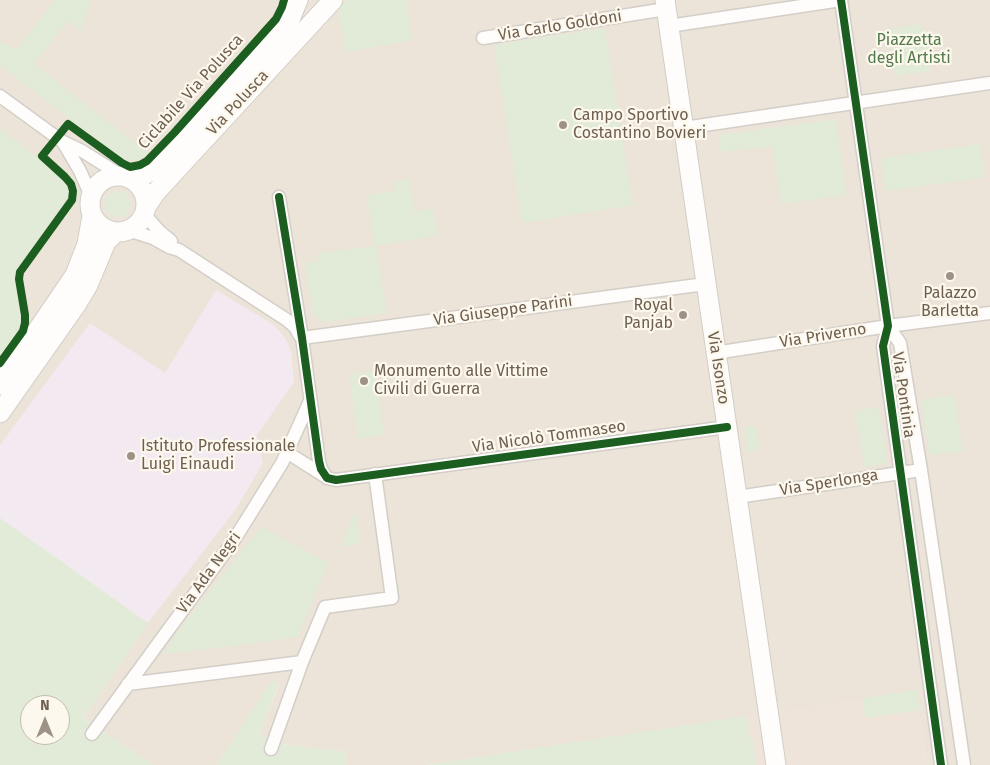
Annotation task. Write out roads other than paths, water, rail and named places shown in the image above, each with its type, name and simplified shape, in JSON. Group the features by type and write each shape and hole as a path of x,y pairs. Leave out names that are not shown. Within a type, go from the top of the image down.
{"street":[{"name":"Via Polusca","path":"0,384 75,275 87,244 91,207 98,183 105,178 113,176 128,178 156,168 270,45 289,22 298,0"},
{"name":"Via Polusca","path":"0,413 80,298 88,285 106,242 140,221 156,192 333,0"},
{"name":"Via Carlo Goldoni","path":"483,38 667,12 841,0"},
{"name":"Via Pontinia","path":"841,0 888,326 883,346 941,765"},
{"name":"Via Isonzo","path":"667,12 776,765"},
{"path":"684,128 990,83"},
{"path":"0,96 63,142 128,178 144,192 145,211 160,232 172,241 179,250"},
{"path":"63,142 88,189 91,207 98,224 106,230 122,231 153,238 179,250 287,320 296,327 302,338"},
{"path":"279,197 302,338 319,461 321,469 327,478"},
{"name":"Via Giuseppe Parini","path":"302,338 705,284"},
{"name":"Via Priverno","path":"715,353 888,326 990,313"},
{"name":"Via Pontinia","path":"888,326 900,343 921,470 964,765"},
{"name":"Via Ada Negri","path":"92,734 234,540 288,453 310,401"},
{"name":"Via Nicolò Tommaseo","path":"327,478 336,480 727,427"},
{"path":"288,453 327,478"},
{"name":"Via Sperlonga","path":"737,497 921,470"},
{"path":"271,749 302,662 325,607 392,598 375,474"},
{"path":"128,684 302,662"}],"place":[{"name":"Campo Sportivo Costantino Bovieri","path":"563,125"},
{"name":"Palazzo Barletta","path":"950,276"},
{"name":"Royal Panjab","path":"683,315"},
{"name":"Monumento alle Vittime Civili di Guerra","path":"364,381"},
{"name":"Istituto Professionale Luigi Einaudi","path":"131,456"}],"park label":[{"name":"Piazzetta degli Artisti","path":"909,50"}]}
